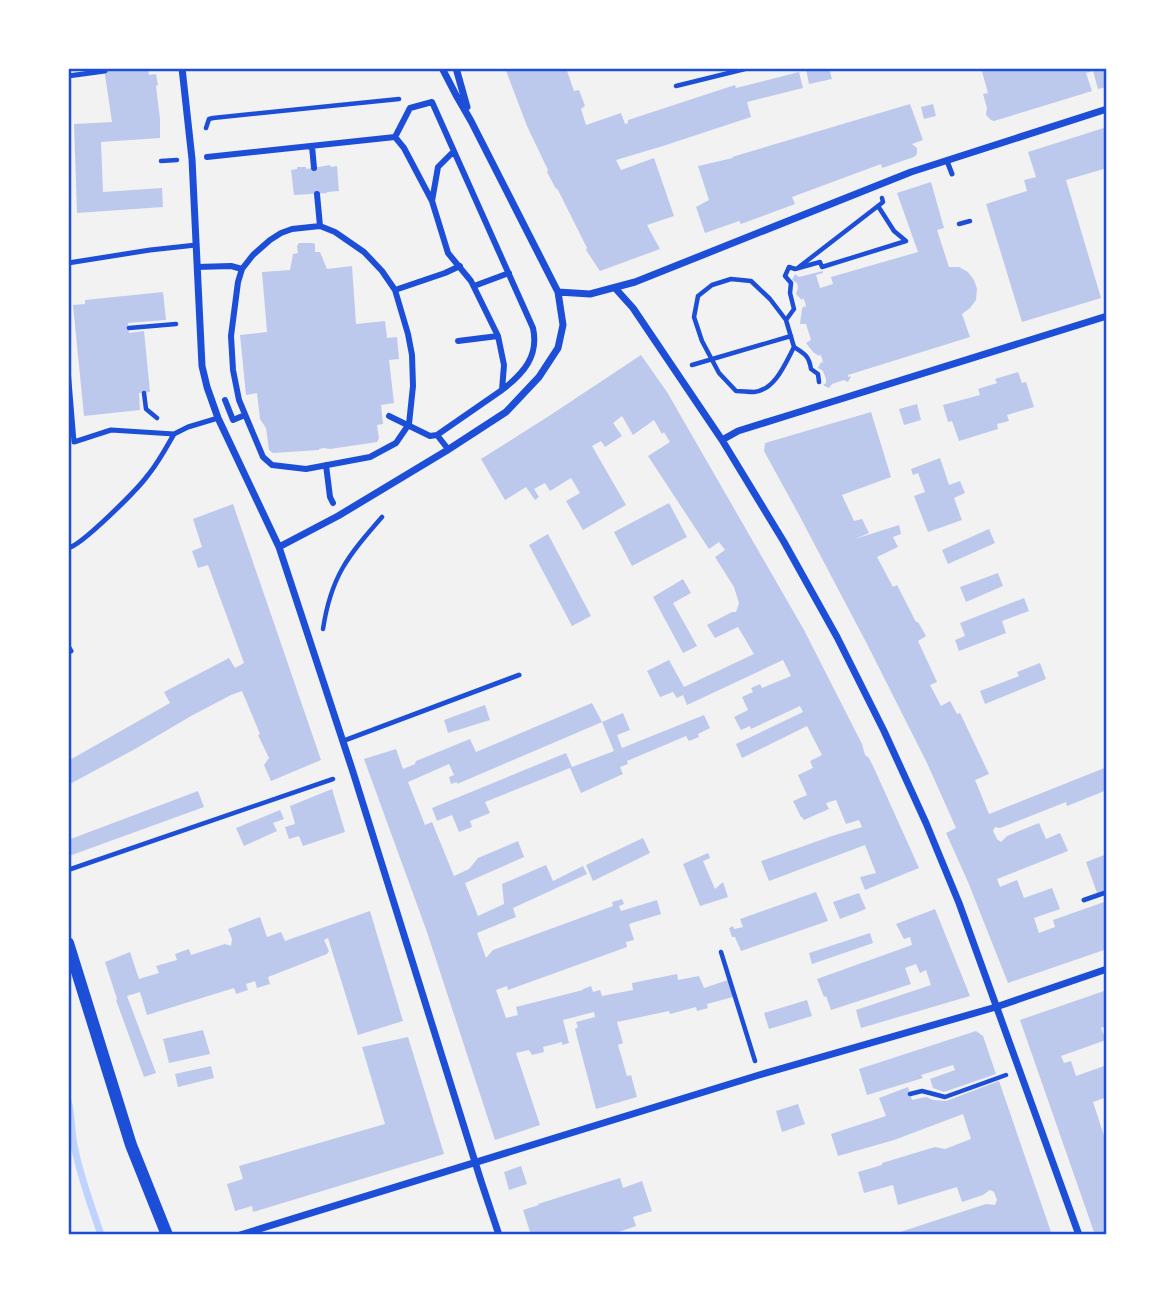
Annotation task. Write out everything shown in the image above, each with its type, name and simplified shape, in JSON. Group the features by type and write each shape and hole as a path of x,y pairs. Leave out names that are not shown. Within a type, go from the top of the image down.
{"street":[{"path":"182,68 192,159 202,366 206,387 279,547 499,1235"},
{"path":"279,547 338,516 506,412 539,377 558,348 563,325 558,292 442,68"},
{"path":"456,68 471,121"},
{"path":"389,416 430,436 437,435 517,377 528,363 536,341 533,327 432,102 410,108 395,137"},
{"path":"558,292 590,294 635,282 871,187 1107,109"},
{"path":"207,157 395,137"},
{"path":"395,137 404,148 432,201 448,253 474,286 498,336 505,365 502,390"},
{"path":"312,146 314,168"},
{"path":"432,201 438,167 453,152"},
{"path":"317,194 320,226"},
{"path":"320,226 335,232 364,252 395,290 412,355 413,386 409,424 396,443 370,457 306,469 272,465 263,457 239,400 233,370 231,336 236,294 242,269 262,246 292,229 320,226"},
{"path":"197,267 230,266 242,269"},
{"path":"395,290 460,267"},
{"path":"474,286 509,273"},
{"path":"615,288 633,308 722,440 784,542 837,637 884,730 959,903 1079,1235"},
{"path":"722,440 738,431 772,420 1107,316"},
{"path":"458,341 498,336"},
{"path":"225,400 233,421 245,415"},
{"path":"437,435 448,449"},
{"path":"326,465 332,503"},
{"path":"68,943 131,1145 167,1235"},
{"path":"240,1235 760,1074 996,1007 1107,969"}],"lane":[{"path":"68,76 105,71"},
{"path":"947,161 952,174"},
{"path":"68,263 196,245"},
{"path":"68,369 74,442 111,430 174,434 218,418"},
{"path":"68,548 75,547 92,532 147,477 174,434"},
{"path":"343,741 519,676"},
{"path":"1084,900 1107,892"}],"path":[{"path":"676,86 749,68"},
{"path":"207,157 205,127 209,119 213,118 404,98 432,102"},
{"path":"161,161 178,160"},
{"path":"786,320 793,309 791,283 785,276 789,267 795,269 820,262 822,267 906,241 894,231 878,206 795,269"},
{"path":"959,224 970,221"},
{"path":"731,279 751,281 770,299 786,320 791,336 794,348 771,385 756,392 736,391 719,373 702,341 694,317 698,296 712,285 731,279"},
{"path":"129,328 176,324"},
{"path":"692,365 791,336"},
{"path":"794,348 805,354 811,369 818,374 819,382"},
{"path":"144,393 146,409"},
{"path":"323,633 330,594 337,577 353,551 382,517"},
{"path":"68,870 333,779"},
{"path":"721,952 760,1074"},
{"path":"910,1094 922,1091 945,1097 1020,1070"}],"building":[{"path":"104,68 148,68 149,75 156,74 160,138 101,142 103,192 162,188 163,207 77,213 74,124 112,122"},
{"path":"505,68 566,68 574,91 579,90 585,106 581,109 586,125 621,113 625,124 628,120 735,85 736,88 799,72 803,88 747,102 751,117 616,160 621,170 654,158 674,216 647,225 660,249 600,271 586,250 547,172"},
{"path":"808,68 829,68 832,79 809,84"},
{"path":"981,68 1107,68 1107,87 1098,89 1093,71 1086,73 1092,91 994,121 986,115 983,94 988,93"},
{"path":"910,104 923,140 912,144 917,148 914,157 882,168 881,164 792,197 795,204 741,224 739,221 705,233 696,207 709,200 698,166 733,158"},
{"path":"933,104 936,116 924,119 921,107"},
{"path":"1107,127 1107,168 1066,180 1101,298 1022,322 986,204 1027,191 1024,180 1036,177 1028,152"},
{"path":"337,166 339,191 294,195 291,170 297,167 306,169"},
{"path":"931,182 944,228 937,230 949,267 959,267 968,272 977,289 976,300 962,314 970,337 848,375 851,376 848,382 844,380 832,384 829,388 823,385 826,379 823,371 818,368 821,362 823,363 822,358 806,343 811,340 806,324 800,324 802,309 804,306 806,308 803,298 802,300 796,294 797,283 792,280 795,274 799,277 823,271 816,275 820,288 833,284 831,277 918,252 897,193"},
{"path":"299,243 315,244 315,252 320,252 327,269 352,266 356,324 385,321 387,338 397,337 399,359 389,360 394,403 381,405 383,424 377,425 377,442 273,453 269,450 266,428 260,419 257,393 246,395 240,335 267,332 262,272 290,270 293,254 298,253"},
{"path":"163,292 166,320 128,323 129,333 144,331 150,392 139,393 140,410 84,416 73,305 85,304 85,300"},
{"path":"641,355 667,392 804,630 862,744 865,755 874,768 919,868 865,890 860,877 876,873 865,845 769,881 761,861 862,827 859,820 846,824 836,800 826,803 829,809 804,820 801,817 793,801 807,795 798,775 813,768 810,761 822,755 807,726 742,758 736,744 803,712 800,706 751,729 750,726 741,730 734,717 748,710 742,697 753,692 751,688 760,684 762,688 791,676 783,660 687,705 683,695 677,698 673,692 660,697 647,671 669,660 684,687 754,654 738,627 715,638 707,625 736,612 739,603 734,587 715,557 725,550 719,542 709,549 648,456 670,442 654,420 633,435 622,416 613,423 622,436 605,447 601,441 592,446 626,505 583,530 566,501 580,493 571,478 550,491 545,483 534,489 539,497 535,500 526,487 505,500 481,459"},
{"path":"1018,372 1022,383 1026,382 1034,407 1007,415 1009,421 997,424 998,429 959,441 952,421 948,422 943,405 980,395 978,389 997,383 995,379"},
{"path":"917,404 921,420 904,425 899,409"},
{"path":"871,412 891,477 842,495 854,521 862,519 869,533 855,539 899,525 901,534 893,537 898,547 877,557 893,587 897,585 926,636 918,641 937,682 930,685 941,706 950,701 957,714 960,713 989,774 975,780 989,814 1107,767 1107,790 1067,806 1066,802 1000,828 995,827 993,831 1001,842 1007,836 1039,823 1046,839 1060,833 1068,851 997,879 1000,887 1017,880 1024,898 1052,888 1060,909 1034,918 1039,933 1055,927 1053,920 1107,901 1107,949 1008,983 946,833 956,828 927,763 764,451 765,443"},
{"path":"940,458 949,485 960,481 965,493 954,498 962,520 928,532 914,496 925,492 918,473 913,475 911,469"},
{"path":"669,503 687,537 632,566 614,532"},
{"path":"233,504 321,760 271,781 264,765 269,758 242,691 191,716 68,785 68,761 170,703 164,692 229,658 235,668 244,663 208,565 198,568 192,551 202,547 193,519"},
{"path":"989,529 995,543 948,564 942,550"},
{"path":"548,534 591,616 572,626 529,545"},
{"path":"998,573 1003,586 966,602 960,587"},
{"path":"683,579 691,593 673,603 697,646 683,653 653,597"},
{"path":"1024,598 1029,611 1002,621 1006,633 959,651 955,640 965,636 960,623"},
{"path":"1040,663 1046,679 985,704 980,691 1019,676 1017,672"},
{"path":"592,703 602,722 457,784 451,784 449,777 454,775 449,764 408,782 425,825 432,822 454,876 469,869 478,858 518,841 524,857 465,883 478,916 504,904 502,884 546,865 553,881 583,866 587,874 513,908 516,917 477,933 486,958 493,950 613,906 612,902 622,899 624,904 619,906 621,911 657,900 661,914 629,924 634,940 626,942 627,947 508,990 507,986 496,990 506,1018 518,1015 516,1007 591,986 593,992 600,990 602,996 633,990 632,983 677,974 678,980 699,976 704,988 728,980 733,997 707,1004 708,1008 697,1011 696,1007 617,1022 623,1043 618,1045 627,1076 631,1075 637,1097 596,1109 575,1029 578,1027 576,1022 595,1017 594,1012 563,1020 569,1043 543,1047 544,1052 532,1055 529,1050 516,1053 540,1125 495,1140 427,932 364,759 396,749 403,769 470,739 476,752"},
{"path":"485,705 490,720 448,733 444,720"},
{"path":"623,713 630,730 617,735 622,748 704,715 710,728 689,741 686,736 627,761 628,764 620,767 623,774 581,793 570,768 485,802 490,813 470,821 472,827 459,832 452,815 437,821 432,808 566,753 572,767 614,751 602,722"},
{"path":"332,789 345,832 303,846 299,836 289,839 285,827 295,824 290,806"},
{"path":"198,791 204,807 69,856 68,840"},
{"path":"280,810 284,819 273,823 277,831 244,846 236,828"},
{"path":"643,838 650,853 593,881 586,865"},
{"path":"708,853 710,858 703,861 715,889 723,882 728,897 700,906 683,864"},
{"path":"1107,854 1107,889 1097,893 1086,862"},
{"path":"816,892 828,921 741,951 729,928 743,927 740,919"},
{"path":"859,893 866,909 840,919 833,902"},
{"path":"935,909 970,996 861,1028 856,1010 931,985 926,970 920,973 916,964 905,968 911,984 831,1010 817,979 912,945 910,937 904,939 896,924"},
{"path":"370,911 403,1021 358,1035 328,938 324,940 329,951 327,954 268,977 270,984 257,988 255,981 246,984 248,990 236,994 234,988 147,1015 140,992 127,996 156,1073 144,1077 105,962 130,952 139,979 159,973 156,966 177,960 175,954 189,949 191,955 225,944 231,946 232,939 228,929 260,917 267,937 281,932 285,941"},
{"path":"870,933 873,943 812,964 809,953"},
{"path":"1107,990 1107,1026 1101,1028 1106,1040 1061,1056 1064,1063 1071,1061 1076,1076 1107,1065 1107,1097 1093,1102 1107,1145 1107,1235 1095,1235 1020,1020"},
{"path":"807,1000 812,1016 769,1029 764,1013"},
{"path":"203,1030 210,1054 169,1063 163,1039"},
{"path":"976,1031 983,1036 996,1074 944,1092 933,1088 930,1079 955,1070 953,1065 921,1075 923,1078 867,1095 859,1069"},
{"path":"408,1037 444,1154 253,1212 252,1206 235,1211 227,1184 243,1179 239,1166 385,1124 362,1047"},
{"path":"211,1066 214,1078 178,1087 175,1074"},
{"path":"999,1081 1052,1235 891,1235 986,1204 995,1205 997,1200 994,1192 990,1190 962,1202 957,1187 898,1205 893,1185 864,1193 858,1172 935,1147 945,1149 971,1139 963,1114 894,1140 838,1156 831,1134 886,1116 879,1098 908,1087 912,1100 926,1097 946,1101"},
{"path":"798,1104 805,1124 782,1132 776,1111"},
{"path":"521,1166 527,1184 509,1190 504,1172"},
{"path":"620,1178 623,1188 642,1181 652,1211 633,1217 636,1226 610,1235 531,1235 523,1210"}],"waterway":[{"path":"68,1101 76,1157 101,1235"}]}
